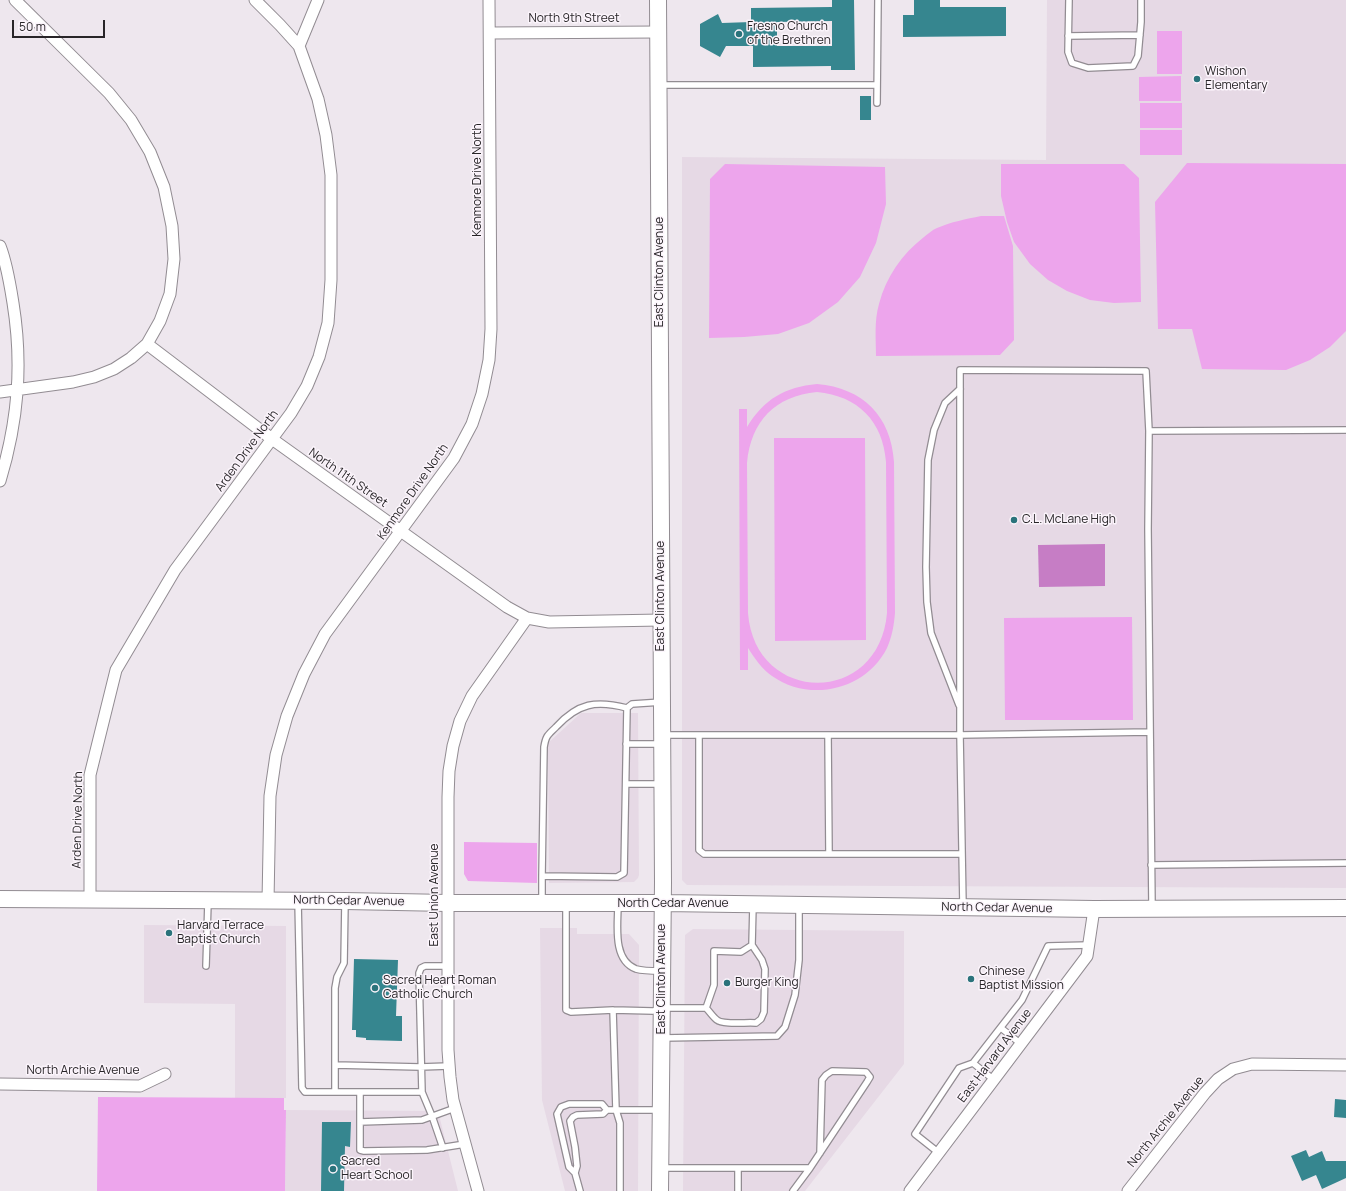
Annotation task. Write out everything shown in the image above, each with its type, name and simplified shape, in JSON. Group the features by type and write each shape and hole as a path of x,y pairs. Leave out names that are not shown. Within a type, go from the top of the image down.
{"main road":[{"name":"East Clinton Avenue","path":"658,0 663,903 660,1191"},
{"name":"North Cedar Avenue","path":"0,899 448,903 663,903 1094,909 1346,908"}],"street":[{"path":"0,392 73,382 94,377 114,369 131,358 147,344 160,321 170,294 174,259 172,226 164,188 150,152 131,120 109,93 15,0"},
{"path":"255,0 299,46 318,0"},
{"name":"Kenmore Drive North","path":"268,901 270,796 276,755 287,716 304,674 326,634 454,458 472,424 482,394 489,360 492,329 489,0"},
{"name":"North 9th Street","path":"490,32 658,32"},
{"name":"Arden Drive North","path":"90,899 90,775 116,670 175,570 291,413 307,386 319,357 328,322 332,280 332,175 326,135 318,98 299,46"},
{"path":"0,246 10,281 18,344 18,390 15,417 8,455 0,482"},
{"name":"North 11th Street","path":"147,344 272,439 507,607 527,618 549,622 661,620"},
{"name":"East Union Avenue","path":"478,1191 453,1100 449,1066 449,771 453,746 460,721 472,696 527,618"},
{"name":"East Harvard Avenue","path":"910,1191 1087,956 1094,909"},
{"name":"North Archie Avenue","path":"1128,1191 1205,1093 1218,1080 1233,1069 1252,1064 1346,1065"},
{"name":"North Archie Avenue","path":"0,1084 140,1086 165,1074"}],"lane":[{"path":"877,103 878,0"},
{"path":"1069,0 1068,52 1072,63 1088,68 1133,66 1138,56 1141,0"},
{"path":"1068,36 1140,36"},
{"path":"659,85 877,85"},
{"path":"963,908 960,735 960,370 1146,371 1149,431 1148,537 1152,909"},
{"path":"960,389 945,402 934,430 928,460 926,567 927,602 931,633 960,710"},
{"path":"1149,431 1346,430"},
{"path":"542,876 617,877 624,873 627,708 632,704 662,702"},
{"path":"542,903 544,747 546,738 563,719 575,710 586,705 613,704 627,708"},
{"path":"626,744 699,735 960,735 1150,732"},
{"path":"699,735 699,850 704,854 962,854"},
{"path":"828,735 829,854"},
{"path":"626,784 662,784"},
{"path":"1152,865 1346,863"},
{"path":"206,966 208,900"},
{"path":"298,901 302,1088 305,1092 422,1092"},
{"path":"335,1092 335,988 337,977 344,964 346,901"},
{"path":"566,903 566,1010 571,1012 613,1010 653,1011 662,1008 706,1008 717,1020 722,1022 756,1022 761,1019 764,1012 765,969 762,960 752,945 753,905"},
{"path":"618,903 618,938 620,953 630,965 636,969 662,971"},
{"path":"662,1038 777,1036 785,1027 795,995 799,960 799,905"},
{"path":"706,1008 714,985 714,951 741,952 752,945"},
{"path":"939,1153 915,1134 959,1068 973,1063 1022,1000 1048,946 1089,945"},
{"path":"443,1148 422,1092 420,1067 419,973 421,968 425,966 448,966"},
{"path":"613,1010 616,1110 620,1123 620,1191"},
{"path":"1001,1028 1021,1044"},
{"path":"973,1063 994,1080"},
{"path":"335,1065 420,1067 449,1066"},
{"path":"793,1191 810,1168 868,1082 870,1077 866,1072 832,1072 826,1075 822,1080 820,1153"},
{"path":"360,1092 360,1150 427,1150 465,1144"},
{"path":"580,1191 575,1173 569,1167 557,1114 561,1107 569,1104 602,1104 607,1110"},
{"path":"360,1122 422,1120 455,1108"},
{"path":"575,1173 577,1166 570,1121 572,1117 578,1115 603,1114 607,1110 662,1110"},
{"path":"661,1168 810,1168"},
{"path":"738,1168 738,1191"}],"shaded area":[{"name":"C.L. McLane High","path":"1047,0 1346,0 1346,888 687,885 682,880 682,157 1046,160"},
{"path":"1157,31 1182,31 1182,74 1157,74"},
{"path":"1181,76 1181,101 1139,101 1139,77"},
{"path":"1140,103 1182,103 1182,128 1140,128"},
{"path":"1140,130 1182,130 1182,155 1140,155"},
{"path":"1187,163 1346,164 1346,331 1330,347 1310,360 1286,370 1202,369 1192,329 1158,329 1155,202"},
{"path":"725,164 885,167 886,204 876,243 860,277 838,302 809,323 778,334 709,338 710,179"},
{"path":"1001,164 1124,164 1139,178 1141,302 1114,303 1090,300 1067,291 1048,280 1030,264 1014,242 1007,222 1001,196"},
{"path":"981,216 1004,216 1013,246 1014,340 1000,355 876,356 877,310 886,285 902,259 916,244 935,229 953,222"},
{"path":"817,384 848,391 861,398 872,407 887,431 892,446 894,462 895,613 890,640 878,662 866,674 836,688 820,690 803,689 787,684 772,676 759,664 748,648 748,670 740,670 739,409 747,409 747,427 761,409 776,396 795,388","holes":["817,392 832,394 856,405 866,413 880,434 884,447 886,462 887,613 879,644 863,666 841,679 817,683 793,678 772,665 756,643 748,613 747,463 749,448 760,423 777,405 802,394"]},
{"path":"774,438 865,438 866,640 775,641"},
{"path":"1105,544 1105,586 1039,587 1038,545"},
{"path":"1132,617 1133,720 1005,720 1004,618"},
{"path":"581,713 638,713 639,875 634,882 549,883 548,743"},
{"path":"464,842 537,843 537,883 468,881 464,874"},
{"path":"144,925 286,926 286,1098 235,1098 235,1004 144,1003"},
{"path":"540,928 577,928 577,934 629,934 639,945 638,1191 565,1191 542,1100"},
{"path":"693,929 904,931 904,1064 805,1191 683,1191 685,935"},
{"path":"98,1097 284,1098 284,1110 286,1110 285,1191 97,1191"},
{"path":"286,1110 438,1111 458,1191 285,1191"}],"building":[{"path":"832,0 854,0 855,70 831,70 831,66 753,67 753,46 726,46 720,57 700,46 700,24 718,14 722,23 751,22 751,8 832,7","holes":["832,21 832,46 777,46 777,22"]},
{"path":"914,0 940,0 940,7 1006,7 1006,36 903,37 903,15 914,15"},
{"path":"860,96 871,96 871,120 860,120"},
{"name":"Sacred Heart Roman Catholic Church","path":"354,959 398,960 396,1016 402,1016 402,1041 366,1040 366,1038 356,1037 356,1030 352,1030"},
{"path":"1335,1099 1346,1100 1346,1118 1334,1117"},
{"name":"Sacred Heart School","path":"322,1122 351,1122 350,1147 345,1146 344,1191 321,1191"},
{"path":"1306,1150 1309,1157 1322,1151 1326,1161 1346,1161 1346,1178 1322,1189 1316,1175 1302,1181 1291,1156"}],"place":[{"name":"Fresno Church of the Brethren","path":"739,34"},
{"name":"Wishon Elementary","path":"1197,79"},
{"name":"C.L. McLane High","path":"1014,520"},
{"name":"Harvard Terrace Baptist Church","path":"169,933"},
{"name":"Chinese Baptist Mission","path":"971,979"},
{"name":"Burger King","path":"727,983"},
{"name":"Sacred Heart Roman Catholic Church","path":"375,988"},
{"name":"Sacred Heart School","path":"333,1169"}]}
